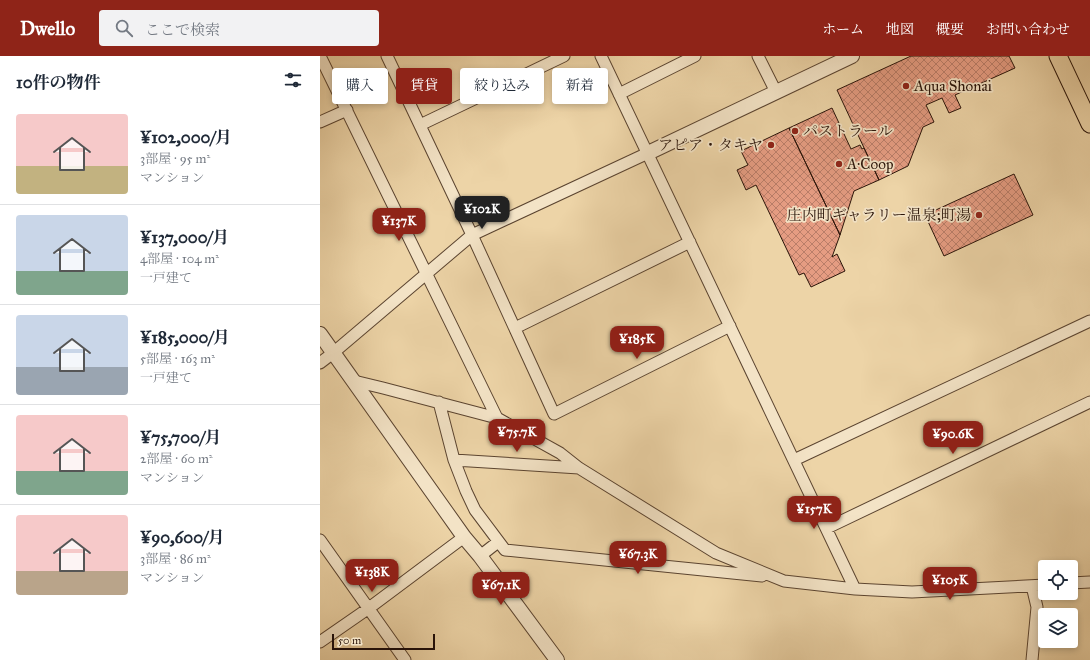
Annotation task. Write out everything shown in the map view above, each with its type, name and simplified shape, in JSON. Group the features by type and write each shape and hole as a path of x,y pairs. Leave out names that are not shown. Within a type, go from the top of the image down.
{"main road":[{"path":"1058,56 1090,124"}],"street":[{"path":"320,56 497,418"},
{"path":"387,56 472,235 554,414 730,326"},
{"path":"420,125 564,56"},
{"path":"601,56 856,589"},
{"path":"619,94 695,56"},
{"path":"758,56 776,92"},
{"path":"320,363 472,235 648,154 852,56"},
{"path":"320,122 347,110"},
{"path":"515,328 690,242"},
{"path":"794,460 1090,322"},
{"path":"320,334 464,537 480,556 557,660"},
{"path":"354,381 497,418 560,453 579,468 716,553 784,581 856,589 912,592 1038,586"},
{"path":"438,402 454,460 475,510 505,550 774,577"},
{"path":"827,528 1090,402"},
{"path":"454,460 579,468"},
{"path":"320,642 464,537"},
{"path":"320,540 405,660"},
{"path":"480,556 498,542"},
{"path":"1078,583 1090,582"},
{"path":"1032,586 1037,607 1032,660"}],"building":[{"path":"911,56 1009,56 1015,68 955,95 961,108 949,113 942,98 926,105 934,122 923,127 908,166 879,180 837,90"},
{"name":"A·Coop","path":"832,108 851,149 860,145 862,149 864,148 879,180 854,191 840,235 789,128"},
{"path":"789,128 840,235 832,257 837,254 845,271 811,287 804,273 799,275 756,185 746,190 737,170 748,165 741,151"},
{"name":"庄内町ギャラリー温泉;町湯","path":"1014,174 1033,215 944,256 925,215"}],"place":[{"name":"Aqua Shonai","path":"906,86"},
{"name":"パストラール","path":"795,131"},
{"name":"アピア・タキヤ","path":"771,145"},
{"name":"A·Coop","path":"839,164"},
{"name":"庄内町ギャラリー温泉;町湯","path":"979,215"}]}
